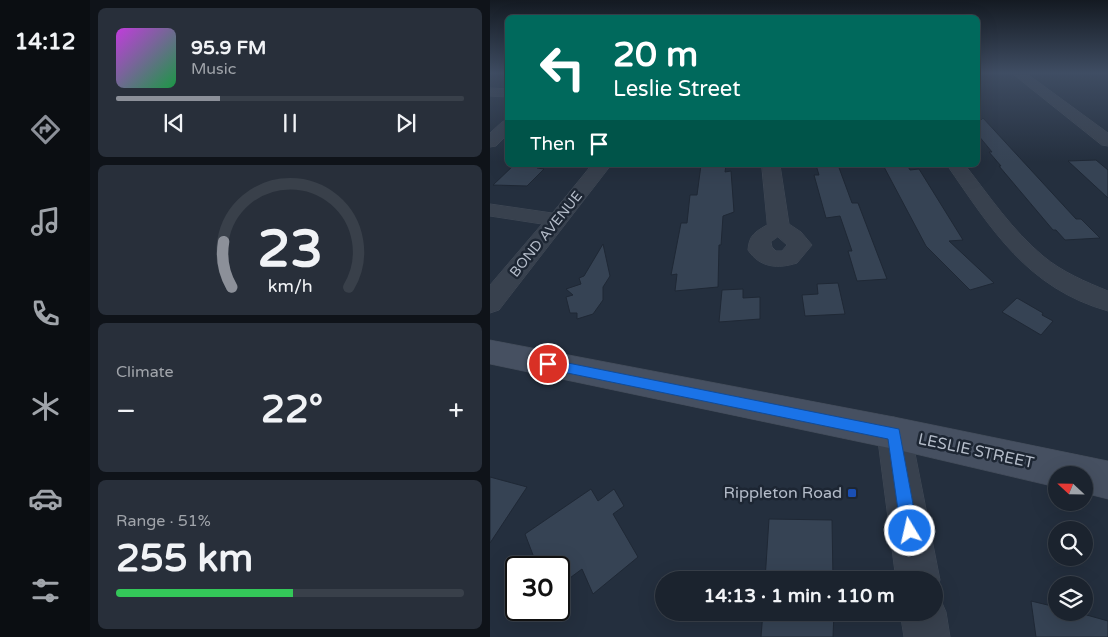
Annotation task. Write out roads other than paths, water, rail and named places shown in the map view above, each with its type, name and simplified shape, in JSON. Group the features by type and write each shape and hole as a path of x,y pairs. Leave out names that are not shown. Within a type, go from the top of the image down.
{"main road":[{"name":"LESLIE STREET","path":"490,352 894,433 1108,480"}],"street":[{"path":"1057,103 1108,141"},
{"path":"490,142 505,129"},
{"name":"BOND AVENUE","path":"490,303 600,167"},
{"path":"772,167 778,227"},
{"path":"957,167 1005,232 1036,263 1076,288 1108,302"},
{"path":"490,210 558,220"},
{"path":"894,433 917,571"},
{"path":"924,621 927,637"}],"place":[{"name":"Rippleton Road","path":"852,493"}]}
